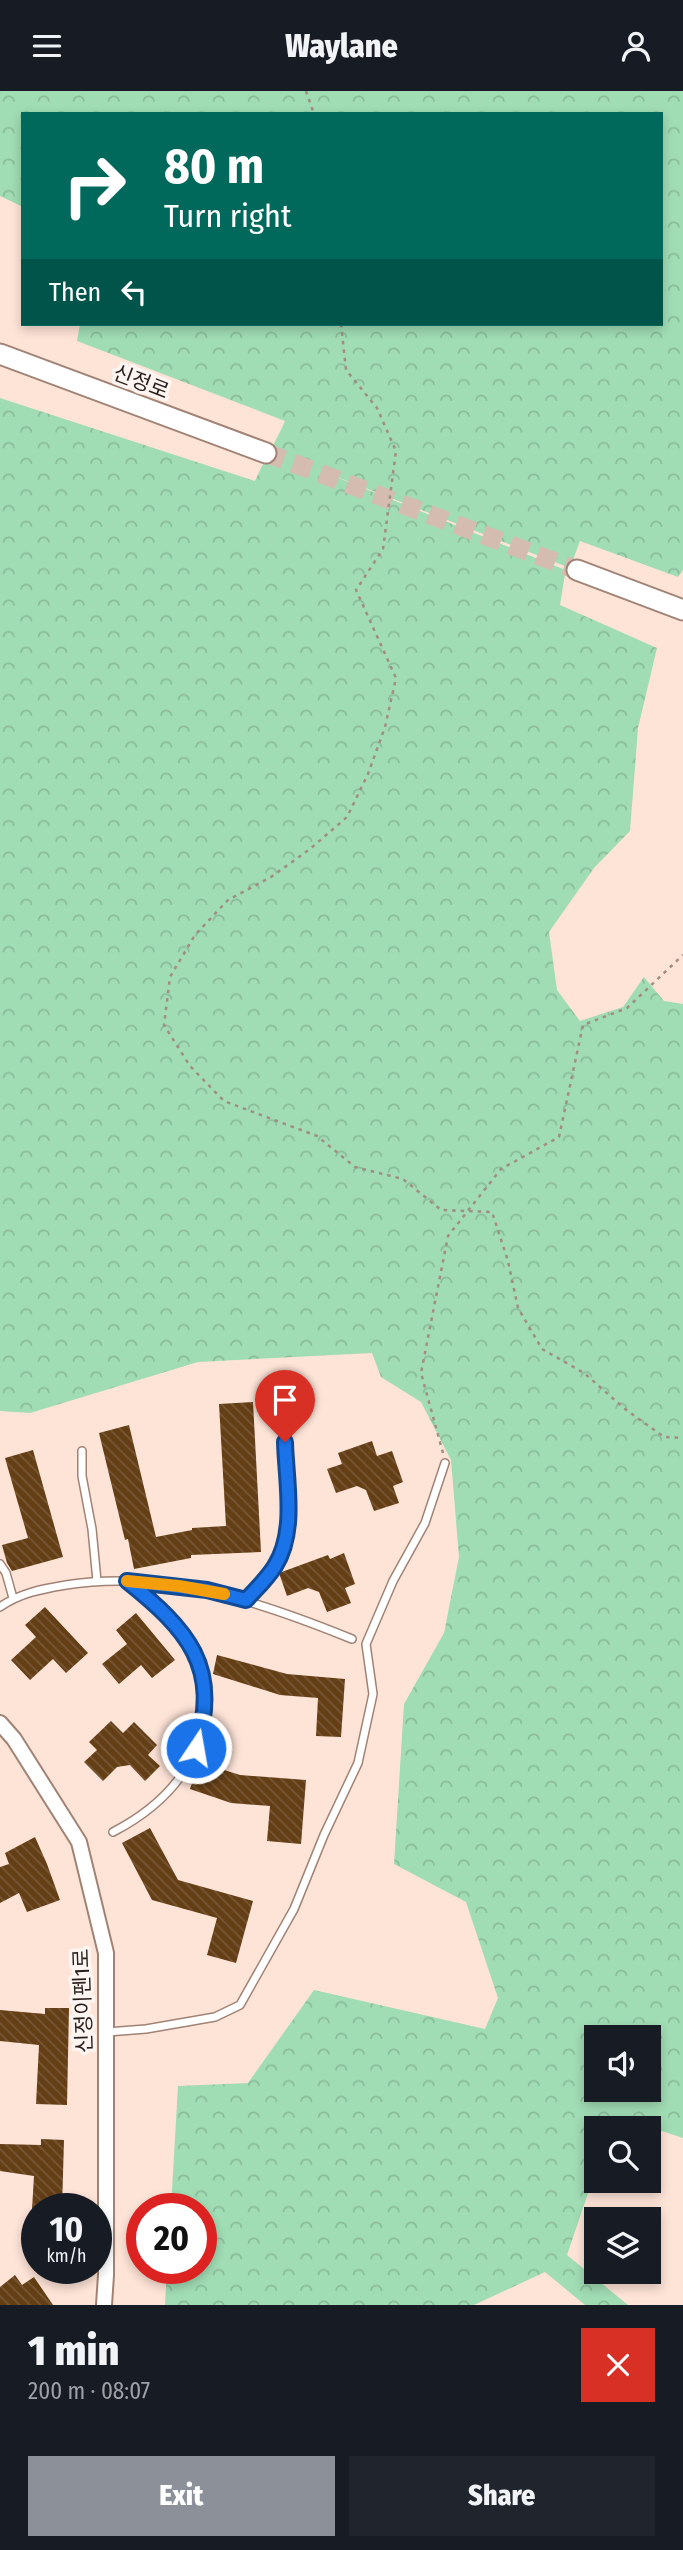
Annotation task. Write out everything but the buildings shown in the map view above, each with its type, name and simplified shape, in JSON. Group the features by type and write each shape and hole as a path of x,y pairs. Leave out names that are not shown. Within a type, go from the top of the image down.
{"main road":[{"name":"신정로","path":"0,354 266,453"},
{"path":"577,570 683,610"},
{"path":"649,597 683,596"}],"street":[{"name":"신정이펜1로","path":"0,1723 14,1739 79,1842 106,1953 104,2305"}],"lane":[{"path":"246,1600 276,1564 285,1541 288,1520 284,1415"},
{"path":"82,1451 82,1476 91,1520 97,1581"},
{"path":"106,2032 146,2029 215,2017 240,2005 294,1909 324,1835 358,1763 373,1694 366,1644 393,1581 425,1523 445,1463"},
{"path":"0,1564 6,1573 13,1598"},
{"path":"0,1607 13,1598 58,1586 97,1581 127,1581 207,1590 246,1600 352,1639"},
{"path":"113,1832 146,1814 168,1792 191,1759 203,1723 202,1672 195,1651 181,1631 159,1608 127,1581"}],"path":[{"path":"306,91 313,112"},
{"path":"341,326 346,370 377,408 396,451 383,549 356,590 396,678 385,727 368,774 347,817 271,877 228,900 195,935 170,977 164,1025 190,1066 224,1101 317,1136 355,1167 402,1179 441,1210 492,1212 508,1261 518,1307 542,1349 584,1373 625,1409 664,1437 683,1439"},
{"path":"445,1463 421,1373 448,1236 501,1168 559,1137 583,1025 627,1009 683,955"}],"green space":[{"path":"0,91 683,91 683,570 678,577 580,541 570,568 314,468 568,571 565,574 560,605 657,648 638,728 630,831 594,868 549,932 557,990 580,1021 623,1007 644,977 664,1001 683,1004 683,2138 661,2131 661,2116 584,2116 584,2193 588,2193 567,2255 584,2269 584,2284 602,2284 628,2305 585,2305 545,2272 474,2305 165,2305 166,2284 217,2284 217,2193 172,2193 178,2086 248,2083 314,1990 485,2029 498,1998 466,1902 394,1864 404,1704 444,1633 459,1557 451,1460 421,1402 381,1377 372,1353 198,1362 30,1413 0,1411 0,398 255,481 285,421 77,341 80,326 663,326 663,112 21,112 21,206 0,196"}],"tunnel":[{"path":"266,453 577,570"}],"slow traffic":[{"path":"127,1581 224,1594"}],"route":[{"path":"196,1748 203,1723 204,1698 202,1672 195,1651 181,1631 159,1608 127,1581 207,1590 246,1600 276,1564 285,1541 288,1520 285,1442"}]}
